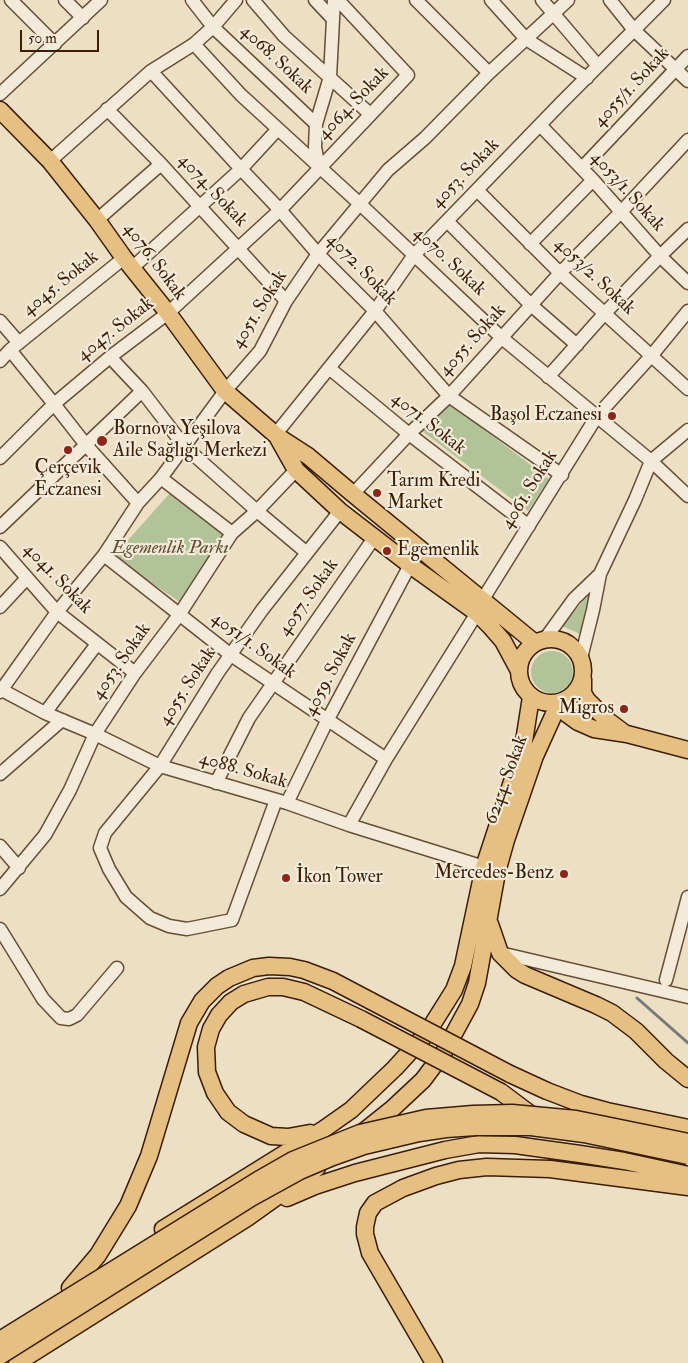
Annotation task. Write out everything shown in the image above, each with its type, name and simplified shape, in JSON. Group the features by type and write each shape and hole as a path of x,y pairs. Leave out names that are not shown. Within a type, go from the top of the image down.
{"main road":[{"name":"4076. Sokak","path":"0,110 50,161 168,313 225,391 276,435 308,456 480,606 503,641 518,669"},
{"name":"4076. Sokak","path":"276,435 296,470 340,511 374,538 410,565 540,641"},
{"path":"583,679 574,694 559,703 549,704 531,697 524,689 518,669 521,658 527,649 540,641 556,639 566,642 575,649 581,658 583,668 583,679 583,693 587,700 607,720 627,734"},
{"name":"6244. Sokak","path":"491,870 523,748 531,697"},
{"path":"559,703 566,714 578,722 594,728 627,734 688,750"},
{"name":"6244. Sokak","path":"491,870 509,830 542,739 559,703"},
{"path":"542,739 549,733 561,728 594,728"},
{"path":"17,1363 247,1218 323,1164 374,1124 414,1089 444,1052 472,999 481,967 489,916 491,870"},
{"path":"0,1333 352,1110 427,1033 446,1004 458,981 491,870"},
{"path":"489,916 493,936 500,953 509,964 525,975 596,1005 618,1017 636,1031 666,1061 688,1078"},
{"path":"70,1288 98,1255 128,1206 149,1156 189,1023 202,1001 217,986 235,975 253,968 290,966 304,970 333,981 510,1074 554,1094 607,1111 688,1128"},
{"path":"324,1129 298,1136 278,1138 254,1130 236,1118 224,1106 209,1079 206,1063 207,1038 219,1015 231,1002 244,994 268,987 283,987 304,992 361,1019 501,1092 520,1105 563,1141 593,1156"},
{"path":"0,1340 258,1180 293,1160 360,1133 426,1118 512,1113 570,1118 688,1142"},
{"path":"0,1356 259,1194 300,1171 364,1146 411,1134 446,1129 531,1127 584,1134 688,1156"},
{"path":"247,1218 287,1198 324,1183 409,1159 453,1148 479,1144 520,1145 593,1156 688,1175"},
{"path":"434,1363 370,1253 365,1227 368,1213 375,1202 403,1188 436,1176 459,1170 487,1167 550,1169 688,1187"}],"street":[{"path":"11,0 55,44"},
{"path":"65,0 83,18"},
{"path":"0,94 101,0"},
{"name":"4068. Sokak","path":"192,0 213,27 316,124"},
{"path":"50,161 151,71 194,44 213,27 236,0"},
{"path":"254,0 284,36 370,114"},
{"path":"315,0 332,18"},
{"path":"319,168 315,147 316,124 330,77 334,0"},
{"name":"4064. Sokak","path":"319,168 408,74 338,0"},
{"path":"416,0 489,73"},
{"path":"491,0 526,39 587,78"},
{"path":"542,0 598,66"},
{"name":"4051. Sokak","path":"1,690 57,612 104,555 138,503 161,478 225,391 260,351 286,301 318,254 388,170 425,138 489,73 568,0"},
{"path":"610,0 634,30 688,81"},
{"name":"4053. Sokak","path":"276,435 374,311 414,255 664,0"},
{"name":"4070. Sokak","path":"194,44 240,95 360,204 502,338 650,461 688,496"},
{"name":"4055/1. Sokak","path":"582,168 688,56"},
{"name":"4072. Sokak","path":"151,71 280,210 318,254 374,311 449,396 562,475"},
{"name":"4074. Sokak","path":"107,109 161,164 286,301"},
{"name":"4053/1. Sokak","path":"540,125 593,180 620,213 660,256 688,283"},
{"name":"4045. Sokak","path":"0,361 14,346 128,263 200,206 241,169 277,130"},
{"name":"4055. Sokak","path":"353,494 409,434 449,396 560,273 620,213 688,140"},
{"path":"97,220 161,164"},
{"name":"4047. Sokak","path":"0,458 54,404 110,357 168,313 280,210 319,168"},
{"path":"530,244 593,180"},
{"name":"4053/2. Sokak","path":"476,190 560,273 688,389"},
{"path":"447,221 532,305 576,345"},
{"path":"548,377 604,314 688,229"},
{"name":"4061. Sokak","path":"349,825 386,759 597,416 652,355 688,311"},
{"path":"0,321 14,346 54,404 86,445 138,503"},
{"path":"110,357 142,391 185,447 307,553"},
{"name":"4071. Sokak","path":"329,368 409,434 529,526"},
{"path":"0,527 142,391"},
{"path":"581,658 600,574 635,500 650,461 688,430"},
{"name":"4053. Sokak","path":"0,889 45,835 70,790 95,734 135,673 179,615 232,533 257,511 296,470"},
{"path":"161,478 232,533"},
{"name":"4055. Sokak","path":"160,766 262,610 340,511"},
{"name":"4057. Sokak","path":"216,783 249,718 374,538"},
{"name":"4041. Sokak","path":"0,547 57,612 135,673"},
{"name":"4051/1. Sokak","path":"104,555 231,655 386,759"},
{"name":"4059. Sokak","path":"282,802 410,565"},
{"path":"540,641 574,599 600,574"},
{"path":"0,607 27,578"},
{"path":"45,713 97,644"},
{"name":"4088. Sokak","path":"1,690 45,713 95,734 160,766 282,802 491,870"},
{"path":"0,774 62,720"},
{"path":"160,766 105,834 100,848 109,869 126,897 150,918 168,926 187,929 232,920 282,802"},
{"path":"0,846 19,868"},
{"path":"666,980 688,896"},
{"path":"0,929 44,999 61,1018 68,1019 77,1015 117,968"},
{"path":"500,953 688,997"}],"green space":[{"path":"448,402 549,479 528,511 422,431"},
{"name":"Egemenlik Parkı","path":"170,493 226,532 180,602 113,557"},
{"path":"593,590 580,634 562,626"},
{"path":"552,651 567,657 573,672 567,687 552,693 537,687 531,672 537,657"}],"waterway":[{"path":"637,998 688,1043"}],"place":[{"name":"Başol Eczanesi","path":"612,416"},
{"name":"Bornova Yeşilova Aile Sağlığı Merkezi","path":"102,441"},
{"name":"Çerçevik Eczanesi","path":"68,450"},
{"name":"Tarım Kredi Market","path":"377,493"},
{"name":"Egemenlik","path":"387,551"},
{"name":"Migros","path":"624,709"},
{"name":"Mercedes-Benz","path":"564,874"},
{"name":"İkon Tower","path":"286,878"}]}
